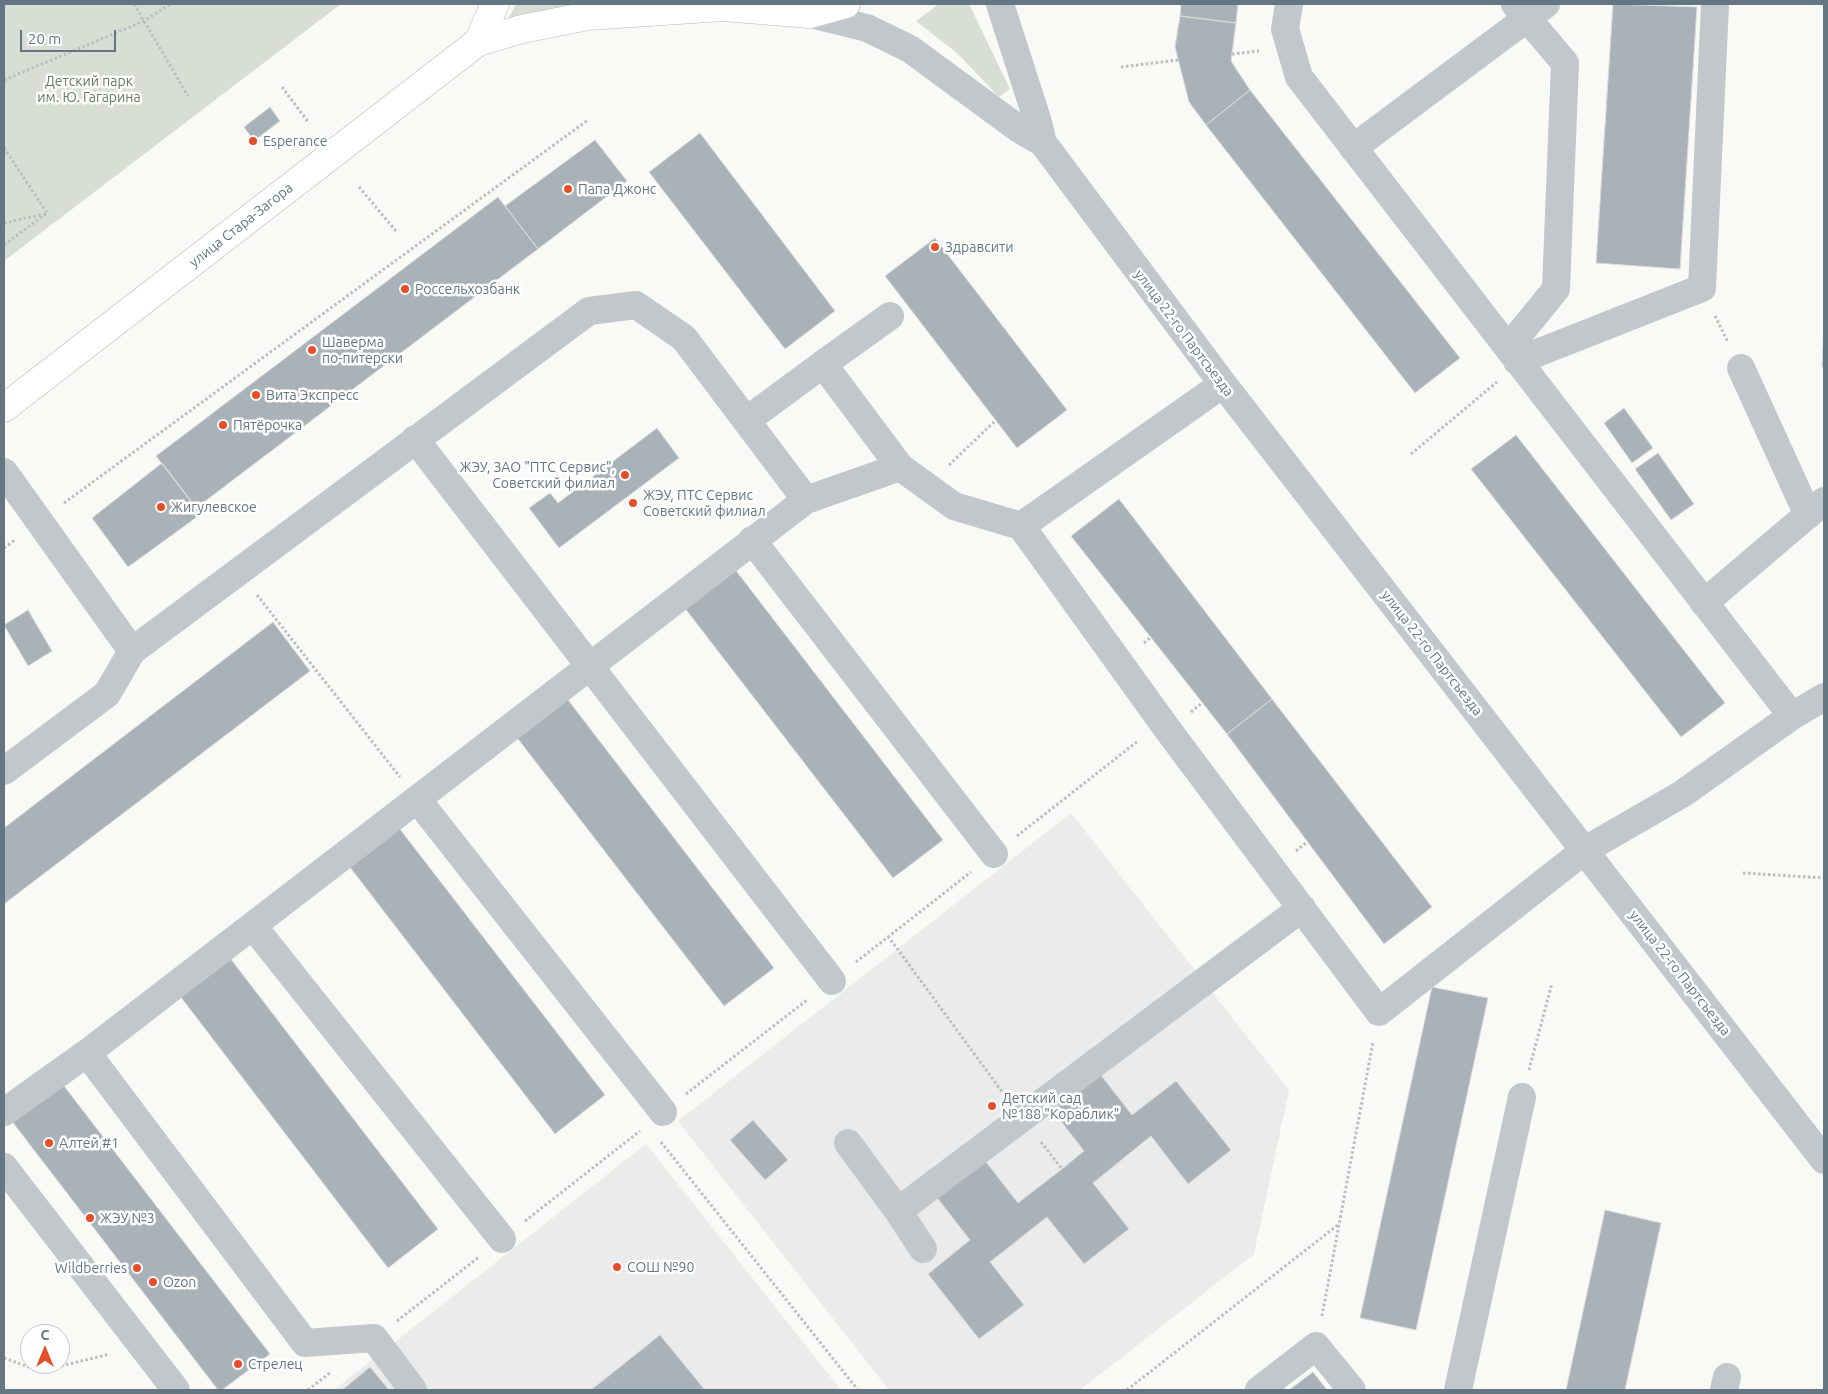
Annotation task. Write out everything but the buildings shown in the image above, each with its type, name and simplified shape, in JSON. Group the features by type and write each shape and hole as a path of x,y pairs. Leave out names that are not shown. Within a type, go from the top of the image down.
{"main road":[{"name":"улица Стара-Загора","path":"478,42 495,4"},
{"path":"810,14 846,4"},
{"name":"улица Стара-Загора","path":"4,408 478,42 522,29 588,16 720,5 810,14"}],"street":[{"name":"улица 22-го Партсъезда","path":"1000,4 1043,143 1222,384 1824,1160"},
{"path":"1289,4 1286,29 1299,77 1792,716"},
{"path":"1515,357 1702,288 1716,4"},
{"path":"1353,148 1529,8 1565,64 1556,289 1515,357"},
{"name":"улица 22-го Партсъезда","path":"810,14 866,28 910,49 1018,129 1043,143"},
{"path":"4,771 107,694 132,651 589,311 636,305 684,338 806,500"},
{"path":"747,420 890,316"},
{"path":"823,364 900,467 954,506 1021,526 1162,722 1379,1012 1585,850 1682,794 1792,716 1824,697"},
{"path":"1704,603 1816,508 1741,368"},
{"path":"1021,526 1222,384"},
{"path":"415,439 832,981"},
{"path":"4,1112 87,1053 806,500 900,467"},
{"path":"4,472 132,651"},
{"path":"752,540 994,854"},
{"path":"417,799 655,1119"},
{"path":"898,1211 1302,908"},
{"path":"252,926 502,1239"},
{"path":"87,1053 305,1343 374,1338 413,1390"},
{"path":"1458,1390 1522,1097"},
{"path":"848,1143 898,1211 923,1249"},
{"path":"4,1167 176,1390"},
{"path":"1259,1390 1316,1346 1352,1390"}],"path":[{"path":"134,4 188,96"},
{"path":"4,80 144,21 170,4"},
{"path":"1232,54 1268,50"},
{"path":"1121,67 1178,60"},
{"path":"282,87 309,123"},
{"path":"4,548 588,120"},
{"path":"4,148 47,213"},
{"path":"359,187 396,230"},
{"path":"4,223 47,213"},
{"path":"4,245 47,213"},
{"path":"1702,288 1741,368"},
{"path":"1412,454 1515,357"},
{"path":"927,486 995,421"},
{"path":"238,572 417,799"},
{"path":"374,1338 1162,722"},
{"path":"1743,873 1824,878"},
{"path":"888,936 1022,1118 1062,1169"},
{"path":"1522,1097 1552,983"},
{"path":"1316,1346 1379,1012"},
{"path":"655,1119 858,1390"},
{"path":"1127,1390 1339,1224"},
{"path":"4,1358 40,1371 142,1346"},
{"path":"308,1390 337,1367"}],"shaded area":[{"name":"Детский сад №188 \"Кораблик\"","path":"1071,813 1289,1090 1254,1254 1080,1390 889,1390 678,1121"},
{"name":"СОШ №90","path":"646,1144 841,1390 334,1390"}],"green space":[{"name":"Детский парк им. Ю. Гагарина","path":"4,4 341,4 4,261"},
{"path":"516,4 568,4 505,25"},
{"path":"939,4 969,4 1010,89 999,97 957,53 916,21"}],"place":[{"name":"Esperance","path":"253,141"},
{"name":"Папа Джонс","path":"568,189"},
{"name":"Здравсити","path":"935,247"},
{"name":"Россельхозбанк","path":"405,289"},
{"name":"Шаверма по-питерски","path":"312,350"},
{"name":"Вита Экспресс","path":"256,395"},
{"name":"Пятёрочка","path":"223,425"},
{"name":"ЖЭУ, ЗАО \"ПТС Сервис\", Советский филиал","path":"625,475"},
{"name":"ЖЭУ, ПТС Сервис Советский филиал","path":"633,503"},
{"name":"Жигулевское","path":"161,507"},
{"name":"Детский сад №188 \"Кораблик\"","path":"992,1106"},
{"name":"Алтей #1","path":"49,1143"},
{"name":"ЖЭУ №3","path":"90,1218"},
{"name":"СОШ №90","path":"617,1267"},
{"name":"Wildberries","path":"137,1268"},
{"name":"Ozon","path":"153,1282"},
{"name":"Стрелец","path":"238,1364"}]}
